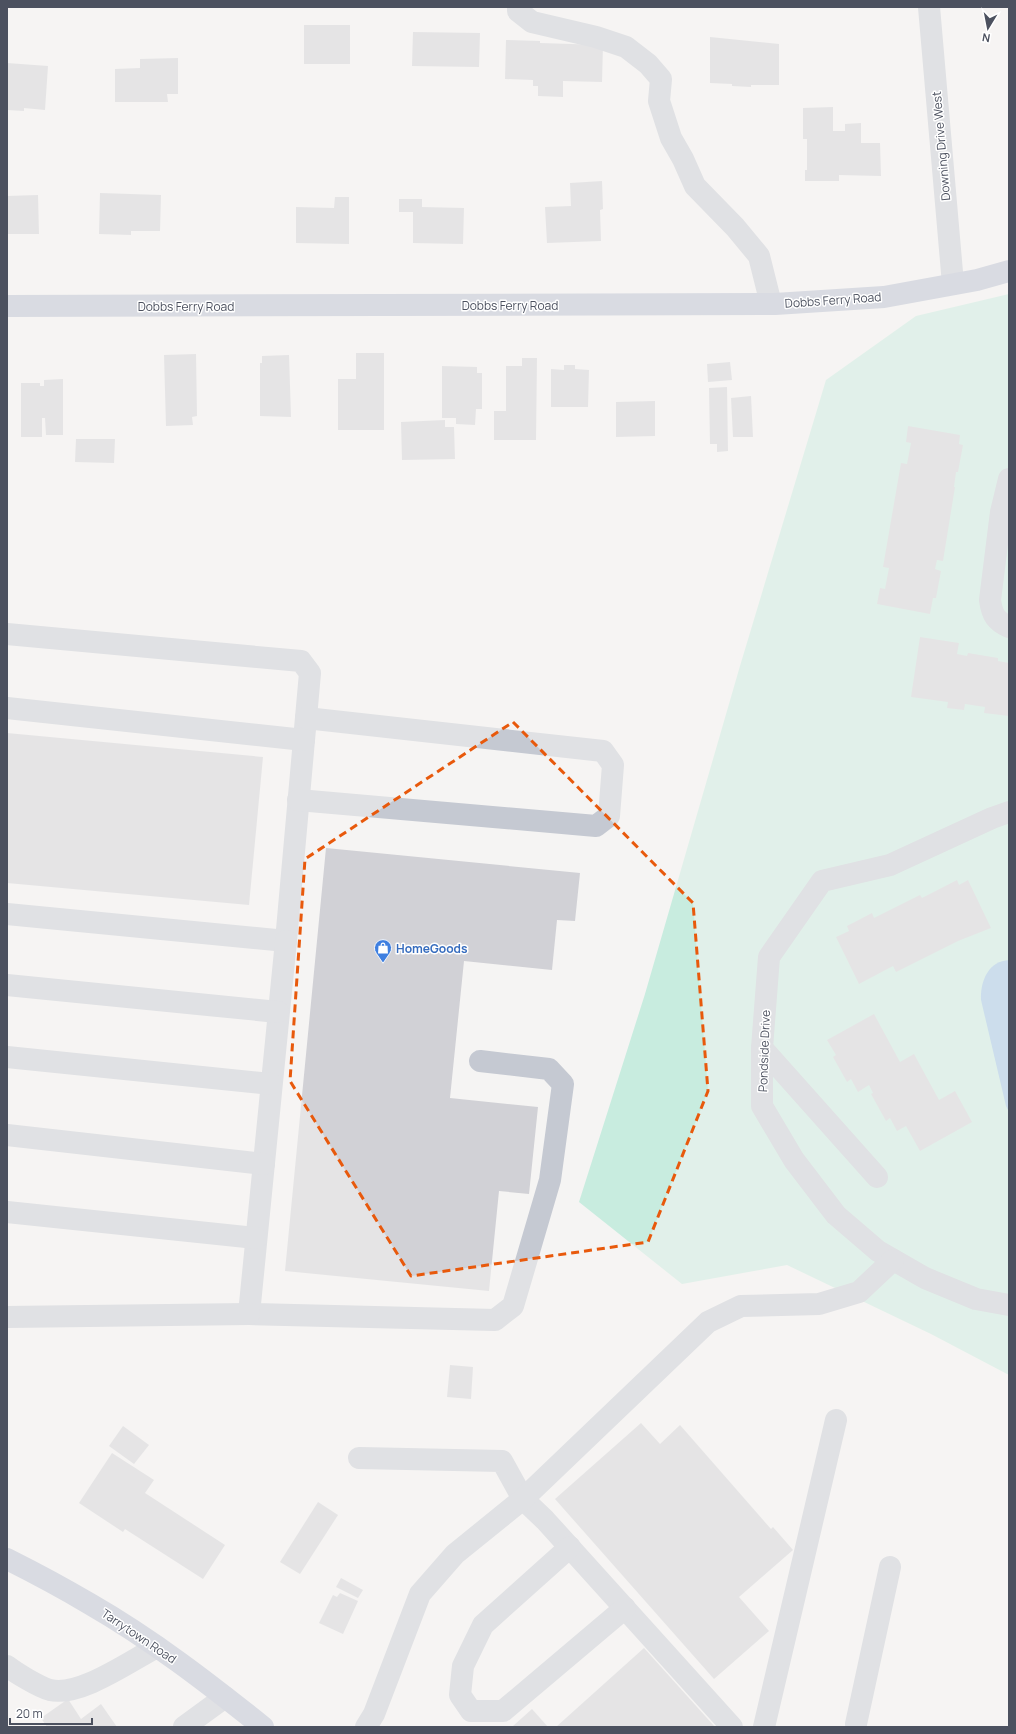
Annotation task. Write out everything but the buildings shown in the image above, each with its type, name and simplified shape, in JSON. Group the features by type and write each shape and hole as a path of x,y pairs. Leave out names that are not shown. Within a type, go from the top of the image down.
{"main road":[{"name":"Dobbs Ferry Road","path":"7,306 771,304 884,297 977,280 1009,270"},
{"name":"Tarrytown Road","path":"7,1559 90,1604 157,1647 263,1727"}],"street":[{"path":"518,7 518,11 532,22 626,47 648,64 661,80 659,101 671,138 683,159 695,186 735,226 759,256 771,304"},
{"name":"Downing Drive West","path":"929,7 953,284"},
{"path":"1009,478 1001,512 990,600 991,612 998,621 1009,627"},
{"path":"7,634 301,661 310,673 286,941 249,1314"},
{"path":"7,708 304,740"},
{"path":"298,800 596,826 609,816 613,765 604,751 306,718"},
{"name":"Pondside Drive","path":"1009,812 992,818 890,865 822,881 769,957 762,1048 762,1106 794,1160 836,1215 878,1251 925,1278 976,1299 1009,1305"},
{"path":"7,914 286,941"},
{"path":"7,985 278,1012"},
{"path":"762,1048 877,1177"},
{"path":"7,1057 271,1084"},
{"path":"7,1317 249,1314 495,1320 513,1306 550,1180 563,1084 550,1069 480,1061"},
{"path":"7,1135 264,1164"},
{"path":"7,1212 256,1238"},
{"path":"366,1727 374,1714 420,1594 455,1554 523,1499 708,1322 741,1306 819,1304 859,1292 893,1260"},
{"path":"764,1727 836,1420"},
{"path":"359,1458 502,1461 523,1499 570,1547 732,1727"},
{"path":"570,1547 484,1625 463,1666 460,1695 471,1711 503,1711 625,1608"},
{"path":"861,1726 890,1567"},
{"path":"7,1666 49,1690 64,1691 86,1686 157,1647"},
{"path":"184,1727 225,1697"}],"highlighted area":[{"path":"513,722 693,903 708,1091 648,1242 411,1276 290,1081 305,859"}],"green space":[{"path":"1009,294 1009,1375 931,1334 787,1265 682,1284 579,1202 645,994 740,666 826,380 916,316"}],"water":[{"path":"1009,960 1009,1112 1006,1106 981,1000 981,993 984,980 991,968 1002,961"}],"place":[{"name":"HomeGoods","path":"383,963"}]}
